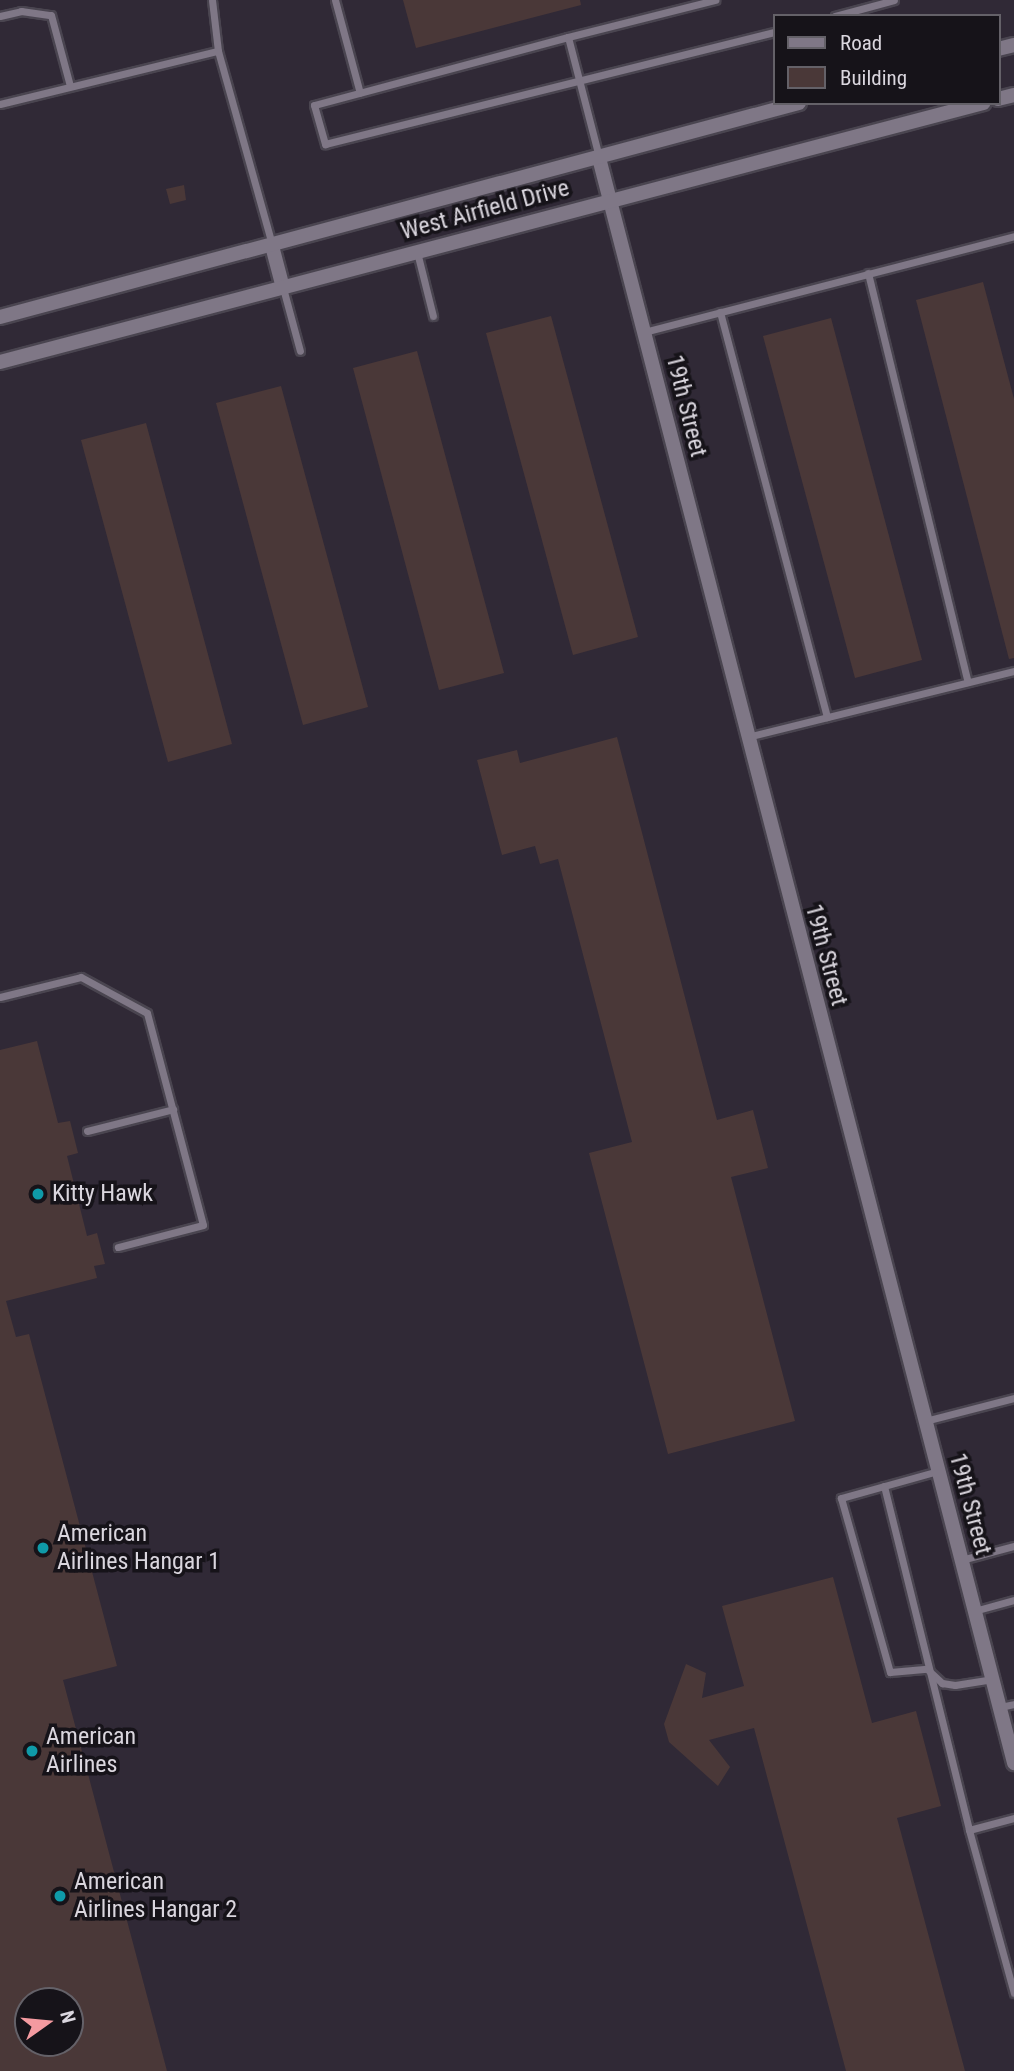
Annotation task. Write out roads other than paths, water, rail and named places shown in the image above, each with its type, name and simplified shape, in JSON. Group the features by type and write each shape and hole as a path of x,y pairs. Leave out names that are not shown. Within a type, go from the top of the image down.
{"street":[{"name":"West Airfield Drive","path":"0,317 792,105"},
{"name":"West Airfield Drive","path":"0,362 974,105"},
{"name":"19th Street","path":"599,158 746,738 974,1611 992,1679 1007,1706 1014,1763"},
{"path":"272,246 283,288"}],"lane":[{"path":"212,0 218,51 272,246"},
{"path":"335,0 360,93"},
{"path":"715,0 314,105 326,144 580,84 772,33"},
{"path":"842,14 894,0"},
{"path":"0,16 21,10 51,15 70,86"},
{"path":"568,37 599,158"},
{"path":"0,104 218,51"},
{"path":"644,332 1014,236"},
{"path":"416,252 433,316"},
{"path":"868,273 968,682"},
{"path":"283,288 300,351"},
{"path":"720,312 827,717"},
{"path":"746,738 1014,671"},
{"path":"0,997 81,977 147,1013 203,1225 118,1247"},
{"path":"87,1131 173,1109"},
{"path":"924,1421 1014,1398"},
{"path":"938,1471 841,1498 890,1672 928,1669 942,1683 955,1685 992,1679"},
{"path":"884,1486 969,1830 1014,1993"},
{"path":"961,1560 1014,1546"},
{"path":"974,1611 1014,1600"},
{"path":"969,1830 1014,1818"}],"place":[{"name":"Kitty Hawk","path":"38,1194"},
{"name":"American Airlines Hangar 1","path":"43,1548"},
{"name":"American Airlines","path":"32,1751"},
{"name":"American Airlines Hangar 2","path":"60,1896"}]}
